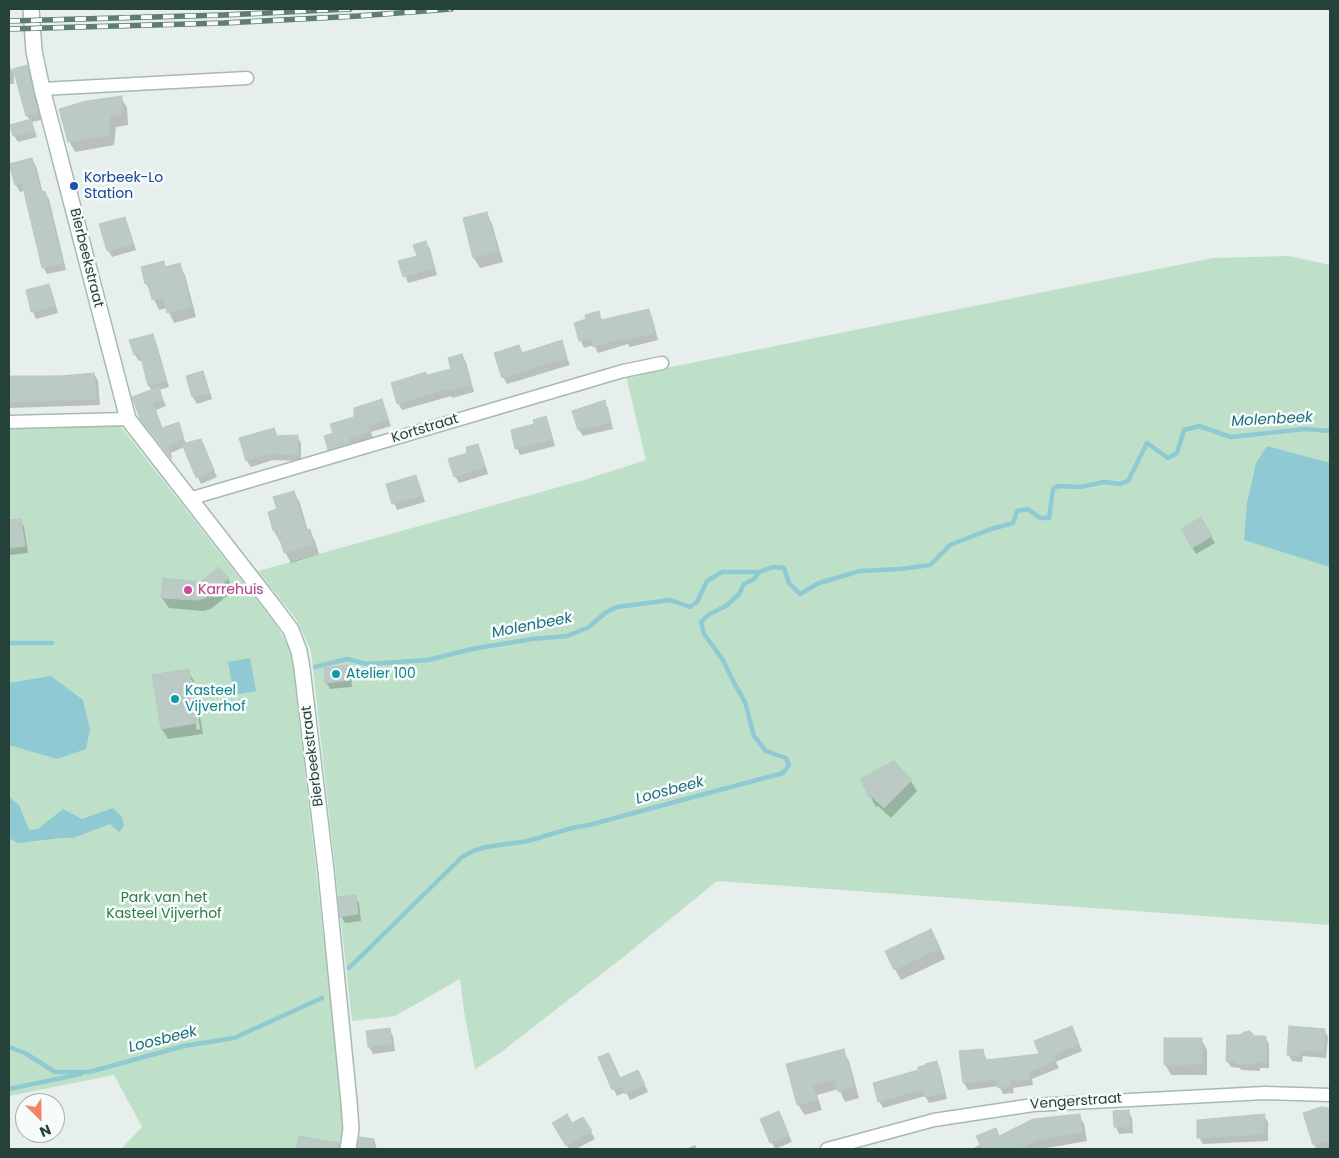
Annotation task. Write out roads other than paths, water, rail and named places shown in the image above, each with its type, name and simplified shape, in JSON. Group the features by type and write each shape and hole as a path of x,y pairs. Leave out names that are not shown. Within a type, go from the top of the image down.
{"street":[{"name":"Bierbeekstraat","path":"32,9 34,51 42,89 128,419 291,630 299,651 326,871 350,1102 348,1149"},
{"path":"42,89 247,78"},
{"name":"Kortstraat","path":"189,499 614,373 662,363"},
{"path":"9,422 128,419"},
{"name":"Vengerstraat","path":"828,1149 934,1120 1033,1105 1265,1092 1330,1096"}],"water":[{"path":"1267,446 1330,463 1330,567 1244,540 1247,503 1256,463"},
{"path":"250,658 256,691 234,695 228,662"},
{"path":"51,676 83,700 90,729 86,749 57,759 9,745 9,683"},
{"path":"9,797 19,805 29,830 38,829 63,809 82,819 113,808 122,817 124,826 119,832 110,824 73,838 18,843 9,838"}],"waterway":[{"name":"Molenbeek","path":"315,667 347,659 367,664 428,660 472,649 532,639 567,636 589,627 605,613 617,607 670,600 690,607 697,602 707,581 722,572 759,572 773,567 784,568 789,583 800,594 819,583 860,571 901,569 930,565 950,545 991,529 1013,523 1017,511 1028,509 1040,518 1049,518 1053,489 1058,486 1080,487 1104,482 1120,484 1128,481 1147,443 1168,458 1177,453 1184,430 1199,426 1231,437 1305,429 1330,431"},
{"name":"Loosbeek","path":"349,968 462,857 473,851 486,847 528,841 783,773 789,765 786,758 766,751 754,736 745,702 723,660 704,634 701,622 708,615 726,606 739,594 744,584 754,579 759,572"},
{"name":"Molenbeek","path":"9,643 52,643"},
{"name":"Loosbeek","path":"9,1047 25,1053 55,1072 89,1072 184,1046 234,1038 322,998"},
{"path":"9,1089 81,1074"}],"railway":[{"path":"9,21 223,15 350,9"},
{"path":"9,29 224,23 451,9"}],"place":[{"name":"Korbeek-Lo Station","path":"74,186"},
{"name":"Karrehuis","path":"188,590"},
{"name":"Atelier 100","path":"336,674"},
{"name":"Kasteel Vijverhof","path":"175,699"}],"park label":[{"name":"Park van het Kasteel Vijverhof","path":"164,906"}]}
